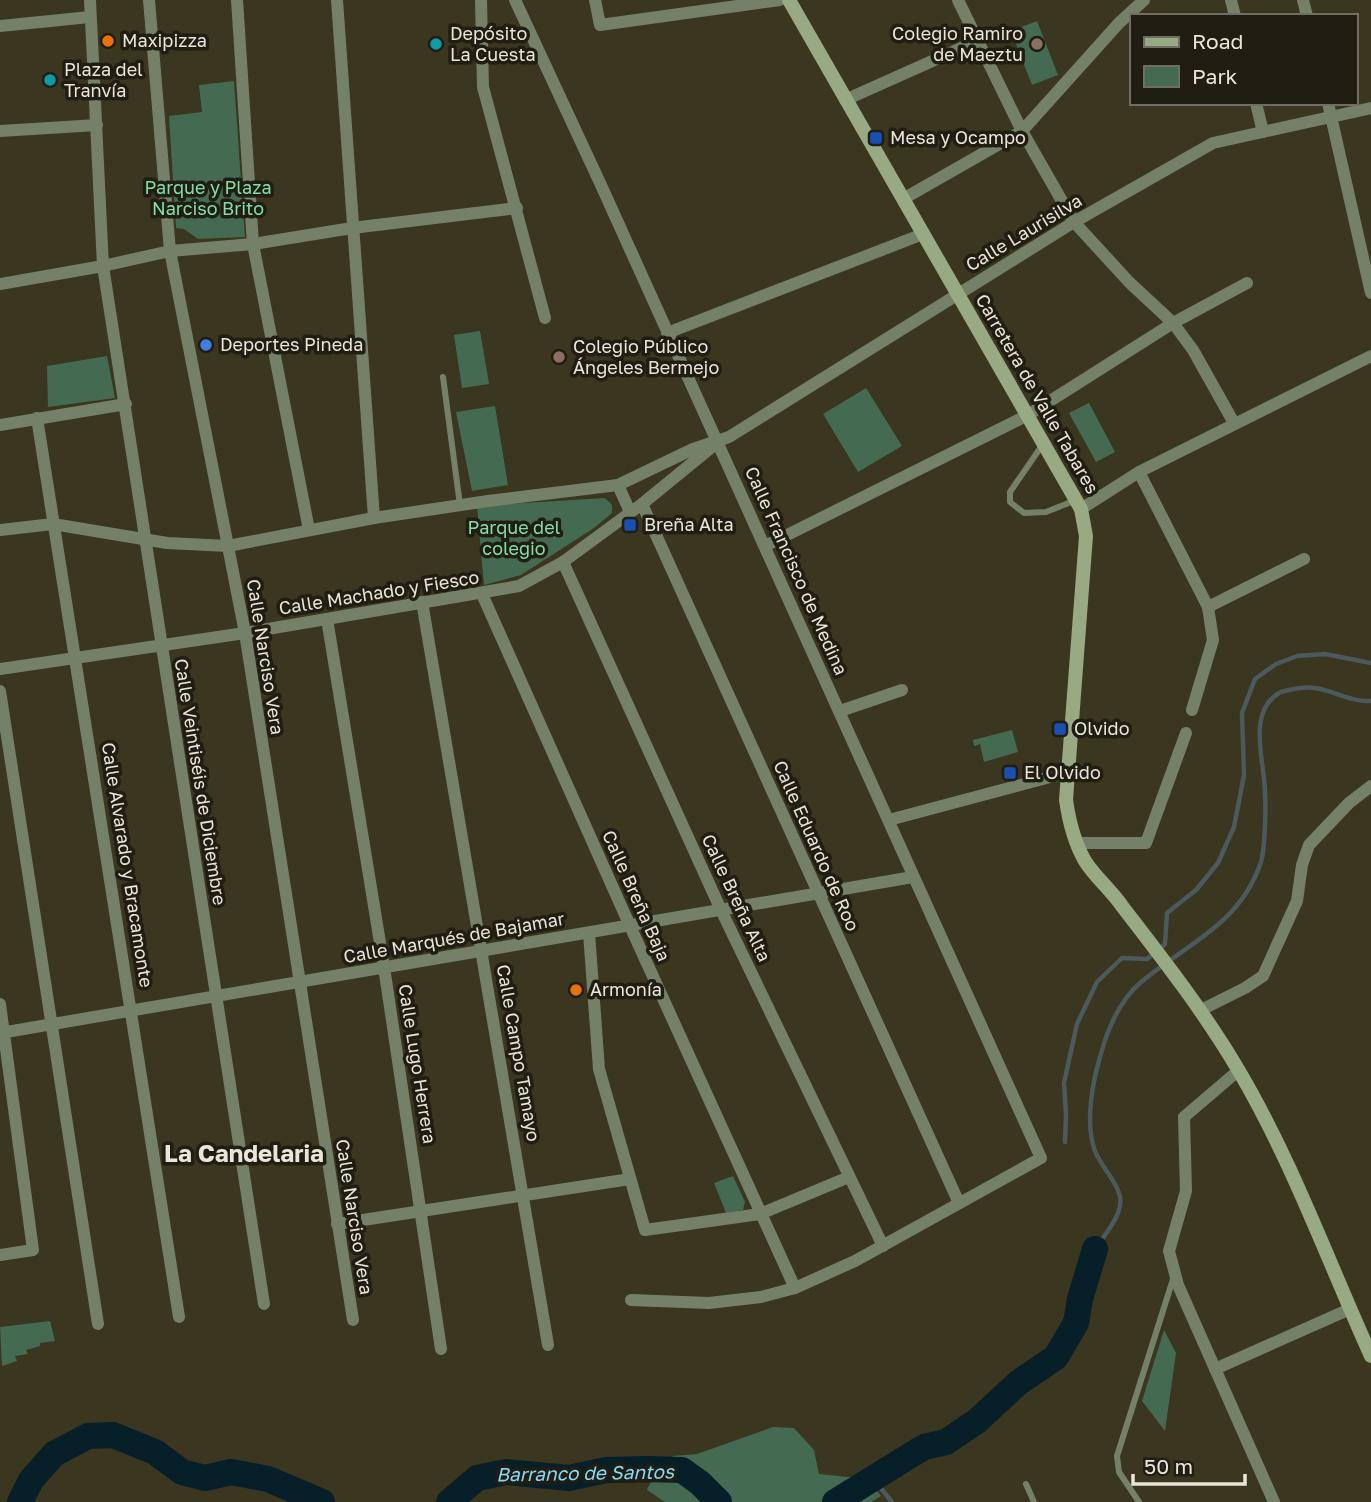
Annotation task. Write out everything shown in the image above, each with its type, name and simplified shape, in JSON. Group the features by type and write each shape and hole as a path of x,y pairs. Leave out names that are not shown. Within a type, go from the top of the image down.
{"main road":[{"name":"Carretera de Valle Tabares","path":"789,0 1079,504 1086,536 1066,800 1069,821 1077,843 1086,862 1120,902 1201,1010 1239,1070 1297,1187 1371,1356"}],"street":[{"name":"Calle Veintiséis de Diciembre","path":"90,0 103,266 264,1304"},
{"name":"Calle Narciso Vera","path":"149,0 170,251 245,633 353,1320"},
{"path":"237,0 253,244 309,530"},
{"path":"337,0 374,518"},
{"path":"481,0 483,87 545,318"},
{"name":"Calle Francisco de Medina","path":"515,0 1041,1158 959,1203"},
{"path":"595,0 600,25 780,0"},
{"path":"958,0 1022,131 1074,222 1129,282 1173,323 1193,350 1234,424"},
{"path":"903,199 1022,131 1143,0"},
{"path":"0,26 90,17"},
{"path":"845,100 977,41"},
{"path":"1256,105 1263,132"},
{"path":"1328,105 1371,293"},
{"name":"Calle Laurisilva","path":"718,442 1074,222 1213,143 1371,108"},
{"path":"0,131 97,125"},
{"path":"0,284 170,251 253,244 352,228 517,208"},
{"path":"667,333 923,234"},
{"path":"765,546 1028,415 1173,323 1247,283"},
{"path":"1079,504 1371,356"},
{"path":"0,425 126,404"},
{"name":"Calle Alvarado y Bracamonte","path":"37,418 77,656 179,1317"},
{"path":"0,530 53,524 145,539 228,546 374,518 618,485 693,449 718,442"},
{"name":"Calle Machado y Fiesco","path":"0,669 245,633 519,586 563,562 642,504 718,442"},
{"path":"1139,472 1208,607 1213,640 1192,710"},
{"path":"618,485 631,512"},
{"name":"Calle Eduardo de Roo","path":"642,504 959,1203"},
{"path":"1208,607 1304,559"},
{"name":"Calle Breña Alta","path":"563,562 721,910 883,1247"},
{"name":"Calle Breña Baja","path":"482,594 795,1288"},
{"name":"Calle Campo Tamayo","path":"422,602 525,1195 548,1345"},
{"name":"Calle Lugo Herrera","path":"327,619 384,967 442,1349"},
{"path":"840,711 902,690"},
{"path":"0,691 98,1324"},
{"path":"1077,843 1146,844 1186,733"},
{"path":"888,820 1069,772"},
{"path":"1201,1010 1263,976 1297,901 1302,865 1309,845 1349,803 1371,786"},
{"name":"Calle Marqués de Bajamar","path":"2,1033 913,877"},
{"path":"589,933 599,1069 645,1230 760,1214 849,1177"},
{"path":"0,1004 33,1250 0,1255"},
{"path":"1239,1070 1184,1117 1186,1191 1169,1251 1175,1275 1274,1502"},
{"path":"337,1224 630,1179"},
{"path":"631,1300 709,1303 761,1297 795,1288 883,1247 959,1203"},
{"path":"1215,1369 1350,1309"}],"lane":[{"path":"443,377 460,505"},
{"path":"1044,442 1010,492 1010,502 1024,513 1046,512 1079,504"},
{"path":"1139,1502 1119,1472 1117,1456 1175,1275"},
{"path":"1026,1484 1034,1502"}],"green space":[{"path":"1037,21 1058,75 1032,85 1011,31"},
{"name":"Parque y Plaza Narciso Brito","path":"234,81 245,237 198,239 184,229 176,228 169,116 202,112 199,85"},
{"path":"480,331 489,384 462,388 454,335"},
{"path":"107,356 115,398 48,407 47,366"},
{"path":"866,388 902,446 858,472 823,414"},
{"path":"1089,403 1115,452 1096,462 1069,413"},
{"path":"495,406 508,485 472,491 456,412"},
{"name":"Parque del colegio","path":"605,498 612,505 612,513 594,528 521,575 484,585 477,506"},
{"path":"1012,730 1018,752 984,762 980,744 974,746 973,740"},
{"path":"733,1176 745,1202 743,1210 726,1213 714,1183"},
{"path":"50,1321 55,1341 40,1343 40,1346 26,1350 28,1354 15,1356 17,1361 2,1366 0,1327"},
{"path":"1164,1330 1176,1353 1165,1431 1142,1401"},
{"path":"773,1427 794,1428 814,1450 819,1474 865,1476 881,1496 871,1502 665,1502 647,1490 655,1476 673,1456 697,1454"}],"waterway":[{"path":"1065,1142 1064,1083 1077,1024 1097,982 1122,958 1147,959 1165,944 1167,913 1196,890 1218,863 1234,827 1244,775 1242,713 1255,679 1276,664 1297,656 1325,654 1371,663"},
{"name":"Barranco de Santos","path":"1095,1249 1120,1208 1119,1193 1095,1151 1090,1129 1092,1091 1103,1047 1115,1017 1133,990 1226,918 1252,884 1261,862 1264,838 1265,793 1260,739 1263,713 1269,702 1279,693 1301,688 1322,689 1371,701"},
{"name":"Barranco de Santos","path":"835,1502 924,1447 946,1442 977,1421 1018,1383 1056,1357 1076,1323 1095,1249"},
{"name":"Barranco de Santos","path":"20,1502 31,1480 54,1454 88,1436 113,1435 155,1452 182,1472 205,1478 231,1472 268,1479 322,1502"},
{"name":"Barranco de Santos","path":"449,1502 477,1478 506,1472 569,1478 606,1470 648,1469 682,1470 719,1502"},
{"path":"874,1480 892,1502"}],"place":[{"name":"Maxipizza","path":"108,41"},
{"name":"Depósito La Cuesta","path":"436,44"},
{"name":"Colegio Ramiro de Maeztu","path":"1037,44"},
{"name":"Plaza del Tranvía","path":"50,80"},
{"name":"Mesa y Ocampo","path":"876,138"},
{"name":"Deportes Pineda","path":"206,345"},
{"name":"Colegio Público Ángeles Bermejo","path":"559,357"},
{"name":"Breña Alta","path":"630,525"},
{"name":"Olvido","path":"1060,729"},
{"name":"El Olvido","path":"1010,773"},
{"name":"Armonía","path":"576,990"}],"district":[{"name":"La Candelaria","path":"244,1154"}]}
